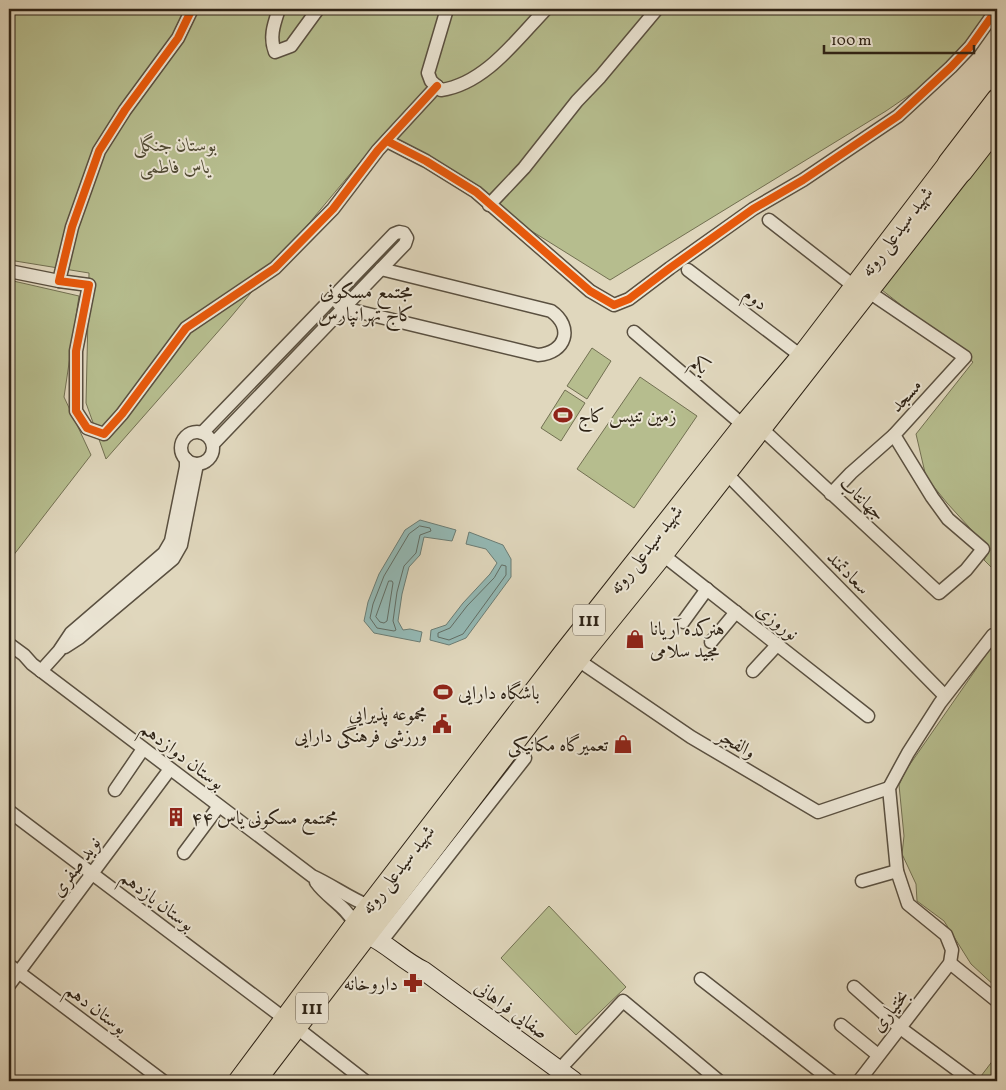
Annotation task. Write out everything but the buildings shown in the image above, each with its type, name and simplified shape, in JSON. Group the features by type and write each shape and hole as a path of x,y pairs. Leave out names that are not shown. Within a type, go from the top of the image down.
{"highway":[{"name":"111","path":"955,168 997,98"},
{"name":"111","path":"955,168 997,127"}],"main road":[{"name":"شهید سیدعلی روته","path":"238,1081 291,1024 762,429 862,289 955,168"},
{"name":"شهید سیدعلی روته","path":"371,924 563,653 743,425 801,356 862,289"},
{"name":"صفایی فراهانی","path":"371,924 377,939 410,964 424,971 574,1081"},
{"name":"شهید سیدعلی روته","path":"256,1081 291,1024"}],"street":[{"path":"59,281 72,227 99,151 125,110 178,38 192,9"},
{"path":"279,9 271,42 275,52 291,46 318,9"},
{"path":"447,9 428,73 431,81 441,90 454,88 477,77 511,46 546,9"},
{"path":"490,205 524,168 577,101 600,77 657,9"},
{"path":"387,141 426,161 476,192 590,292 614,305 629,299 753,209 803,180 898,116 970,47 997,9"},
{"path":"9,270 59,281 89,285 76,351 76,411 87,428 104,434 122,414 186,328 275,268 333,209 387,141 437,86"},
{"path":"769,220 862,289"},
{"path":"37,668 59,651 71,633 164,553 171,541 186,467 191,462 205,462 211,456 213,444 405,244 407,238 404,233 394,234 202,433"},
{"path":"333,297 343,308 538,355 556,350 562,343 563,325 551,311 381,269"},
{"name":"دوم","path":"688,270 801,356"},
{"name":"مسجد","path":"862,289 965,357 894,435 932,497 948,519 983,549 966,570 939,593"},
{"name":"یکم","path":"634,332 743,425"},
{"name":"جهانتاب","path":"762,429 939,593"},
{"path":"191,462 181,448 184,440 194,432 202,433 209,437 213,444"},
{"path":"831,494 851,473 894,435"},
{"name":"سعادتمند","path":"726,474 946,696"},
{"name":"نوروزی","path":"663,555 868,716"},
{"path":"683,622 706,589"},
{"path":"711,642 736,612"},
{"path":"993,636 946,696 908,753 889,788 897,872 908,904 946,935 952,950 950,963 997,1001"},
{"name":"بوستان دوازدهم","path":"9,644 37,668 312,876 356,901 371,924"},
{"path":"753,671 778,644"},
{"name":"بوستان دوازدهم","path":"9,653 37,668"},
{"name":"والفجر","path":"578,660 691,737 818,812 889,788"},
{"path":"115,790 143,749"},
{"path":"371,924 525,758"},
{"name":"نوید صفری","path":"9,985 14,969 92,874 170,769"},
{"path":"184,853 219,806"},
{"name":"بوستان یازدهم","path":"9,811 365,1081"},
{"path":"862,881 897,872"},
{"name":"بوستان دوازدهم","path":"312,876 320,888 348,912 371,924"},
{"name":"بختیاری","path":"859,1081 950,963"},
{"name":"بوستان دهم","path":"14,969 163,1081"},
{"path":"701,979 832,1081"},
{"path":"854,987 899,1027 972,1081"},
{"path":"559,1070 624,1001 719,1081"},
{"path":"841,1025 878,1055"}],"green space":[{"name":"بوستان جنگلی یاس فاطمی","path":"9,9 997,9 965,57 886,111 610,280 381,137 230,318 106,459 86,403 89,273 9,260"},
{"path":"997,142 997,573 984,560 990,550 926,477 916,434 973,362 882,290"},
{"path":"9,280 79,296 64,397 91,455 9,561"},
{"name":"زمین تنیس کاج","path":"592,348 611,361 587,399 567,386"},
{"path":"640,377 697,416 634,508 577,469"},
{"name":"زمین تنیس کاج","path":"565,390 585,403 561,441 541,428"},
{"path":"997,639 997,988 971,964 944,921 917,901 916,884 902,854 904,836 899,785 906,770"},
{"path":"549,906 626,987 576,1035 501,958"},
{"path":"997,1055 997,1081 978,1080"}],"water":[{"path":"420,520 456,530 452,541 424,537 420,555 409,567 398,621 403,630 410,629 422,632 420,642 374,633 364,621 368,602 379,574 405,530"},
{"path":"469,532 503,545 511,559 511,577 466,638 449,645 430,640 431,630 446,625 490,574 497,563 486,549 466,544"}],"cycle path":[{"path":"192,9 178,38 125,110 99,151 72,227 59,281 89,285 76,351 76,411 87,428 104,434 122,414 186,328 275,268 333,209 378,150 437,86"},
{"path":"387,141 426,161 476,192 590,291 614,305 629,299 753,209 803,180 898,116 970,47 997,9"}],"place":[{"name":"زمین تنیس کاج","path":"563,415"},
{"name":"هنرکده آریانا مجید سلامی","path":"635,639"},
{"name":"باشگاه دارایی","path":"443,692"},
{"name":"مجموعه پذیرایی ورزشی فرهنگی دارایی","path":"442,724"},
{"name":"تعمیرگاه مکانیکی","path":"623,744"},
{"name":"مجمتمع مسکونی یاس ۴۴","path":"176,817"},
{"name":"داروخانه","path":"413,983"}],"district":[{"name":"مجتمع مسکونی کاج تهرانپارس","path":"366,302"}]}
